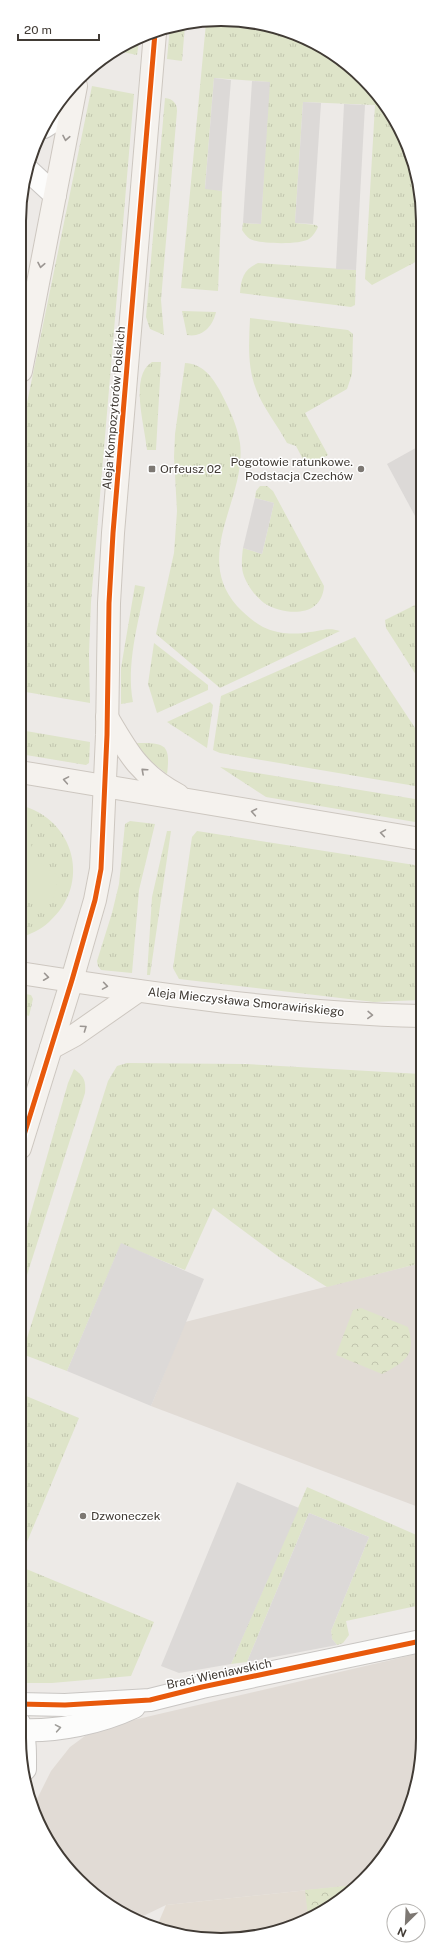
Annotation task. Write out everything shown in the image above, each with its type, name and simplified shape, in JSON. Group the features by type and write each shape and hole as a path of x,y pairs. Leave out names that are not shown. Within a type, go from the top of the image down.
{"street":[{"name":"Aleja Kompozytorów Polskich","path":"72,980 95,900 101,869 105,786 109,604 113,533 155,37"},
{"path":"26,345 75,91"},
{"path":"52,122 71,110"},
{"path":"32,174 55,195"},
{"path":"106,716 128,752 142,770 170,791 188,800"},
{"path":"26,773 416,838"},
{"name":"Aleja Mieczysława Smorawińskiego","path":"26,974 138,991 303,1010 416,1016"},
{"path":"26,1129 72,980"},
{"path":"51,1048 75,1035 138,991"},
{"name":"Braci Wieniawskich","path":"26,1704 65,1705 150,1700 202,1687 416,1642"},
{"name":"Braci Wieniawskich","path":"26,1728 51,1729 74,1725 120,1714 150,1700"}],"shaded area":[{"path":"214,78 231,80 222,191 205,189"},
{"path":"252,81 270,82 261,224 243,223"},
{"path":"303,102 321,103 313,224 295,223"},
{"path":"344,104 365,105 356,270 336,269"},
{"path":"416,448 416,518 387,464"},
{"path":"255,498 274,503 262,554 243,548"},
{"path":"121,1243 204,1279 151,1406 67,1371"},
{"path":"416,1264 416,1506 151,1406 185,1322"},
{"path":"237,1482 299,1508 231,1664 179,1673 161,1666"},
{"path":"309,1513 369,1537 331,1631 332,1639 337,1645 247,1662"},
{"path":"416,1654 416,1751 406,1801 390,1836 376,1857 349,1886 166,1905 142,1916 123,1907 102,1893 74,1867 66,1857 52,1836 36,1801 51,1771 70,1747 85,1736 116,1724"},
{"path":"349,1886 318,1907 284,1923 234,1933 208,1933 158,1923 166,1905"}],"green space":[{"path":"206,26 234,26 284,36 307,46 340,66 368,92 376,102 396,135 406,158 416,208 416,262 372,285 365,279 375,105 303,102 295,223 316,225 318,227 309,239 304,241 270,243 250,239 242,230 243,223 261,224 269,82 214,78 205,188 222,191 218,291 181,288"},
{"path":"185,30 182,61 167,59 169,33"},
{"path":"139,44 137,55 124,52"},
{"path":"92,86 134,94 91,602 89,654 90,703 26,692 26,408"},
{"path":"165,98 174,102 177,111 161,300 164,335 150,329 146,317"},
{"path":"258,263 356,270 355,305 351,307 240,293 242,278 246,271"},
{"path":"182,311 216,312 215,317 206,330 197,335 187,335"},
{"path":"250,318 348,330 353,334 352,374 347,389 305,413 328,455 307,467 296,446 287,443 262,402 256,389 250,363"},
{"path":"152,362 161,362 156,450 147,450 140,402 140,390 141,378 145,369"},
{"path":"185,363 201,368 213,379 232,415 240,443 240,464 220,547 219,567 224,587 243,612 256,623 268,629 292,634 328,629 340,631 220,688 156,634 174,553 177,511 174,457 175,434"},
{"path":"260,486 267,486 273,491 324,586 322,596 317,604 310,609 292,612 264,603 251,590 244,577 242,570 243,548 262,554 274,503 255,498 256,491"},
{"path":"135,585 145,587 136,630 132,659 131,688 133,702 121,704 121,668"},
{"path":"416,604 416,675 386,628 385,620"},
{"path":"355,637 416,729 416,786 220,753 213,750 221,696"},
{"path":"154,643 208,685 208,690 157,713 148,684"},
{"path":"210,702 213,705 207,748 167,722"},
{"path":"26,731 90,742 89,763 86,765 26,755"},
{"path":"136,743 153,743 164,747 168,756 167,774 149,760"},
{"path":"220,767 416,799 416,822 266,797"},
{"path":"26,807 39,812 54,824 65,838 71,854 73,872 70,890 62,907 46,925 26,936"},
{"path":"130,821 155,824 139,890 132,973 101,970 97,961 112,913 119,884 125,824"},
{"path":"26,822 31,823 31,841 35,855 44,866 59,876 53,899 33,899 26,902"},
{"path":"167,831 171,831 150,975 147,975 152,897"},
{"path":"197,831 416,865 416,1000 374,1002 179,979 173,968 192,837"},
{"path":"26,994 31,995 33,999 29,1016 26,1015"},
{"path":"127,1063 246,1064 416,1074 416,1264 327,1287 279,1257 213,1208 185,1270 121,1244 67,1371 26,1356 26,1341 108,1081 117,1066"},
{"path":"74,1069 84,1079 85,1093 26,1278 26,1230 68,1083"},
{"path":"361,1308 408,1327 411,1344 410,1351 403,1361 397,1366 382,1374 336,1355 353,1310"},
{"path":"26,1396 79,1418 26,1544"},
{"path":"307,1487 416,1535 416,1606 346,1621 349,1635 343,1643 337,1645 332,1639 331,1631 369,1537 309,1513 247,1662 231,1664"},
{"path":"26,1569 154,1622 131,1676 52,1683 26,1683"},
{"path":"349,1886 308,1913 305,1890"}],"cycle path":[{"path":"26,1129 72,980 95,900 101,869 107,735 109,603 113,533 155,37"},
{"path":"26,1704 65,1705 150,1700 202,1687 416,1642"}],"place":[{"name":"Orfeusz 02","path":"152,469"},
{"name":"Pogotowie ratunkowe. Podstacja Czechów","path":"361,469"},
{"name":"Dzwoneczek","path":"83,1516"}]}
